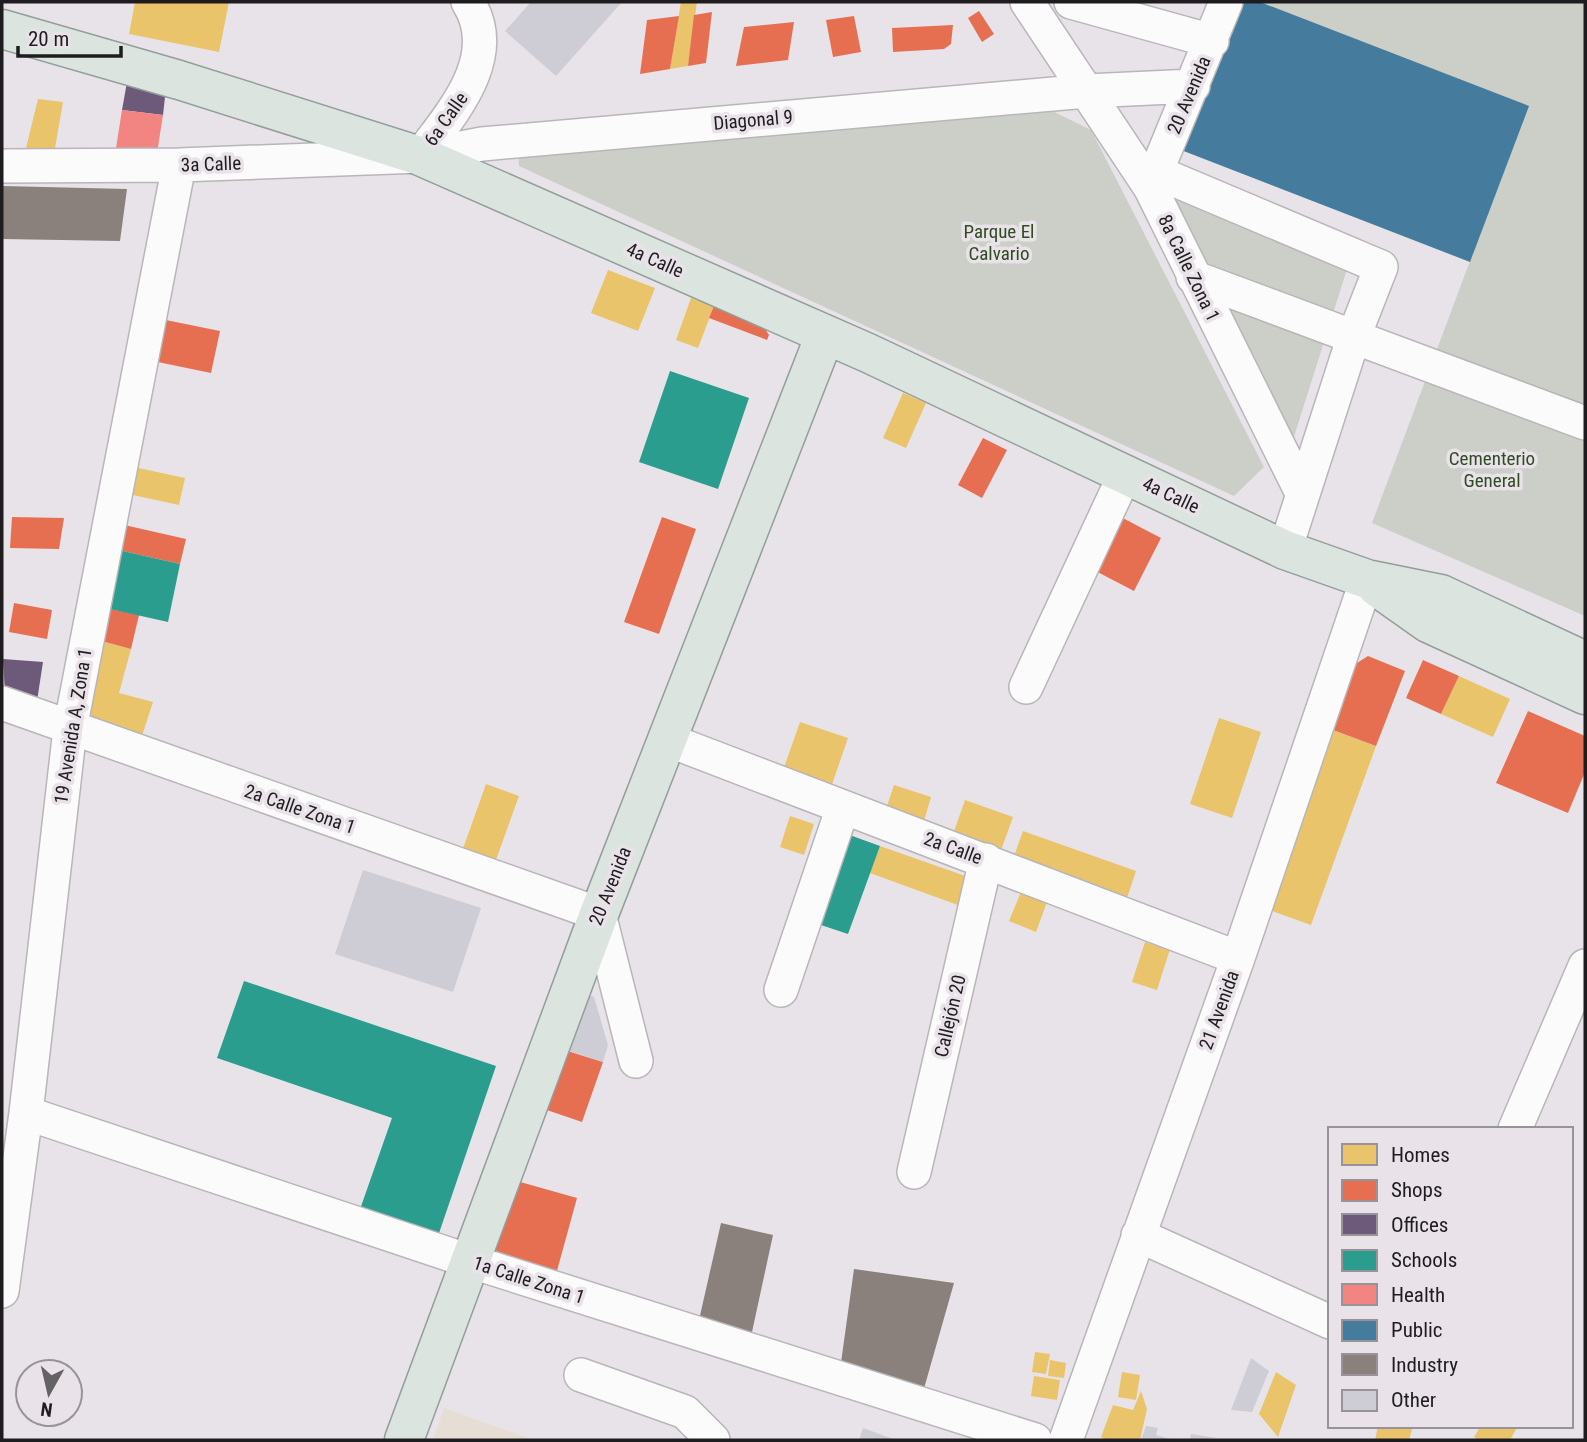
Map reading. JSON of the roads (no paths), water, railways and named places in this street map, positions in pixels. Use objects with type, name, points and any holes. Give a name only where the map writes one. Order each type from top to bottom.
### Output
[{"type":"main road","name":"4a Calle","points":[[2,29],[179,80],[420,156],[825,335],[1285,550],[1367,579]]},
{"type":"main road","name":"20 Avenida","points":[[404,1440],[598,914],[825,335]]},
{"type":"main road","points":[[1367,579],[1441,594],[1585,661]]},
{"type":"main road","points":[[1367,579],[1428,623],[1585,695]]},
{"type":"street","name":"6a Calle","points":[[420,156],[466,93],[476,69],[478,36],[468,2]]},
{"type":"street","name":"8a Calle Zona 1","points":[[1027,2],[1087,91],[1153,179],[1193,277],[1302,493]]},
{"type":"street","points":[[1071,2],[1212,41]]},
{"type":"street","name":"20 Avenida","points":[[1153,179],[1226,2]]},
{"type":"street","name":"Diagonal 9","points":[[420,156],[482,144],[1087,91],[1193,86]]},
{"type":"street","name":"3a Calle","points":[[2,166],[179,165],[420,156]]},
{"type":"street","name":"19 Avenida A, Zona 1","points":[[2,1292],[26,1113],[70,729],[179,165]]},
{"type":"street","points":[[1153,179],[1381,267],[1354,336],[1285,550]]},
{"type":"street","points":[[1193,277],[1585,423]]},
{"type":"street","points":[[1026,687],[1125,474]]},
{"type":"street","name":"21 Avenida","points":[[1066,1440],[1238,958],[1367,579]]},
{"type":"street","name":"2a Calle Zona 1","points":[[2,703],[598,914]]},
{"type":"street","name":"2a Calle","points":[[668,740],[1238,958]]},
{"type":"street","points":[[781,990],[843,807]]},
{"type":"street","name":"Callejón 20","points":[[914,1172],[986,860]]},
{"type":"street","points":[[598,914],[636,1061]]},
{"type":"street","points":[[1516,1127],[1585,966]]},
{"type":"street","name":"1a Calle Zona 1","points":[[26,1113],[469,1261],[1035,1440]]},
{"type":"street","points":[[1138,1235],[1328,1321]]},
{"type":"street","points":[[581,1375],[684,1412],[713,1440]]},
{"type":"park label","name":"Parque El Calvario","points":[[999,242]]},
{"type":"park label","name":"Cementerio General","points":[[1492,469]]}]
